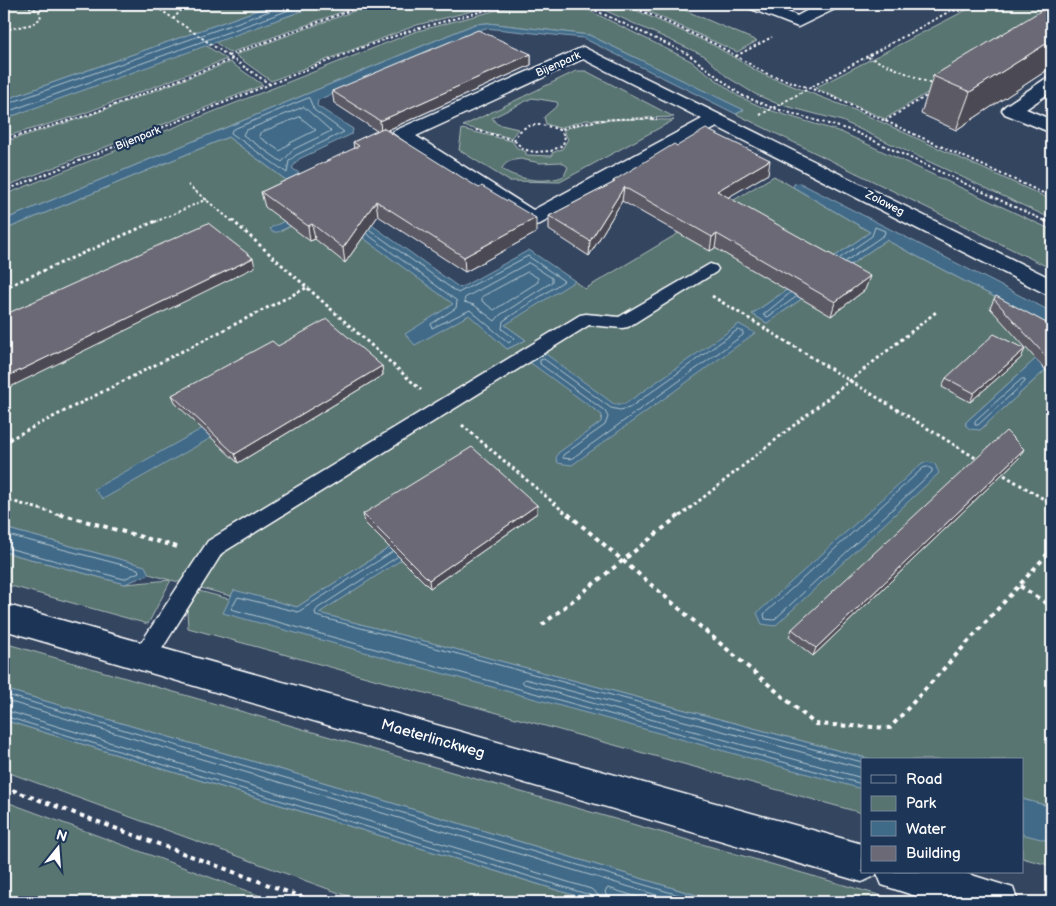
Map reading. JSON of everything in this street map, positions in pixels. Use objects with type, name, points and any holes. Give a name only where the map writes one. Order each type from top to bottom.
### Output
[{"type":"street","points":[[755,4],[798,22],[831,4]]},
{"type":"street","name":"Bijenpark","points":[[584,52],[717,119],[532,219],[400,135],[584,52]]},
{"type":"street","points":[[1052,83],[1012,110],[1052,127]]},
{"type":"street","name":"Zolaweg","points":[[717,119],[737,127],[1052,288]]},
{"type":"street","name":"Maeterlinckweg","points":[[4,617],[861,863]]},
{"type":"street","points":[[902,874],[999,902]]},
{"type":"lane","points":[[145,656],[215,547],[504,367],[586,319],[622,323],[710,269]]},
{"type":"path","points":[[4,30],[33,24],[41,18],[39,11],[22,4]]},
{"type":"path","points":[[152,4],[272,85]]},
{"type":"path","points":[[173,19],[187,4]]},
{"type":"path","points":[[228,56],[366,4]]},
{"type":"path","name":"Bijenpark","points":[[4,191],[412,30],[509,4]]},
{"type":"path","points":[[582,4],[688,54],[741,95],[773,108],[853,131],[1052,224]]},
{"type":"path","points":[[627,4],[717,44],[765,73],[809,88],[1052,197]]},
{"type":"path","points":[[737,127],[952,10],[960,11],[974,4]]},
{"type":"path","points":[[735,56],[785,31],[798,22]]},
{"type":"path","points":[[868,57],[940,87]]},
{"type":"path","points":[[4,140],[88,115],[233,59]]},
{"type":"path","points":[[885,121],[932,92]]},
{"type":"path","points":[[559,130],[574,124],[600,121],[717,119]]},
{"type":"path","points":[[473,129],[492,136],[514,140],[520,147],[528,151],[551,151],[559,148],[565,142],[565,136],[559,130],[547,126],[530,126],[520,130],[514,140]]},
{"type":"path","points":[[188,185],[208,199],[441,407],[814,724],[890,728],[1052,549]]},
{"type":"path","points":[[4,288],[208,199]]},
{"type":"path","points":[[4,442],[306,288]]},
{"type":"path","points":[[729,308],[984,464]]},
{"type":"path","points":[[542,625],[936,312]]},
{"type":"path","points":[[993,468],[1052,504]]},
{"type":"path","points":[[4,499],[208,556]]},
{"type":"path","points":[[1020,586],[1052,607]]},
{"type":"path","points":[[4,787],[315,902]]},
{"type":"green space","points":[[4,4],[275,4],[4,100]]},
{"type":"green space","points":[[321,4],[363,4],[230,53],[215,42]]},
{"type":"green space","points":[[373,4],[500,4],[417,25],[271,81],[235,55]]},
{"type":"green space","points":[[520,4],[576,4],[691,61],[738,96],[766,109],[841,132],[1052,230],[1052,269],[736,114],[743,110],[589,35],[488,23],[475,24],[4,220],[4,195],[414,32]]},
{"type":"green space","points":[[591,4],[622,4],[713,45],[762,74],[857,111],[1052,200],[1052,219],[842,121],[778,104],[755,94],[727,77],[705,56]]},
{"type":"green space","points":[[632,4],[670,4],[757,41],[737,52]]},
{"type":"green space","points":[[978,4],[1052,4],[1052,16],[885,119],[815,88]]},
{"type":"green space","points":[[205,45],[227,59],[77,116],[4,137],[4,119]]},
{"type":"green space","points":[[230,62],[263,85],[4,187],[4,142],[88,116]]},
{"type":"green space","points":[[576,71],[586,71],[674,117],[586,120],[559,128],[546,124],[544,117],[558,105],[557,102],[532,98],[492,118],[497,124],[518,129],[511,138],[463,126]]},
{"type":"green space","points":[[632,119],[674,120],[560,182],[509,181],[459,150],[462,129],[512,141],[517,148],[526,152],[526,155],[552,156],[552,153],[562,149],[568,139],[563,130],[576,126],[603,121]],"holes":[[[518,159],[540,163],[561,162],[568,167],[564,176],[549,180],[532,180],[516,176],[502,169],[507,163]]]},
{"type":"green space","points":[[228,137],[317,203],[281,231],[316,214],[328,212],[454,304],[406,334],[469,314],[507,349],[526,340],[499,321],[567,276],[585,289],[774,176],[870,232],[752,314],[767,323],[886,240],[1052,327],[1052,344],[966,422],[966,426],[980,430],[1052,364],[1052,807],[1024,800],[1024,758],[866,758],[318,613],[485,506],[473,494],[297,607],[234,591],[231,596],[171,580],[148,624],[4,584],[4,552],[125,584],[170,580],[149,574],[144,566],[4,528],[4,230]]},
{"type":"green space","points":[[199,591],[861,767],[861,813],[188,628],[187,611]]},
{"type":"green space","points":[[4,643],[903,902],[719,902],[303,776],[4,689]]},
{"type":"green space","points":[[4,720],[596,902],[364,902],[4,771]]},
{"type":"green space","points":[[4,801],[277,902],[4,902]]},
{"type":"green space","points":[[1024,810],[1052,817],[1052,866],[1024,859]]},
{"type":"water","points":[[275,4],[321,4],[4,119],[4,100]]},
{"type":"water","points":[[488,23],[589,35],[744,110],[736,114],[583,38],[485,28],[318,100],[317,106],[353,129],[352,134],[299,159],[292,168],[460,288],[529,250],[575,281],[505,325],[526,340],[507,349],[469,315],[415,345],[405,334],[453,304],[328,212],[316,214],[278,232],[272,232],[270,229],[272,227],[315,207],[317,203],[228,137],[4,230],[4,220],[475,24]]},
{"type":"water","points":[[800,183],[1052,312],[1052,327],[886,240],[767,323],[752,314],[870,232],[793,187],[794,184]]},
{"type":"water","points":[[739,324],[755,333],[572,465],[558,463],[556,458],[558,453],[601,422],[602,415],[528,361],[543,352],[614,404],[625,404]]},
{"type":"water","points":[[1052,344],[1052,364],[980,430],[970,429],[966,426],[966,422]]},
{"type":"water","points":[[330,357],[340,365],[103,499],[94,489]]},
{"type":"water","points":[[922,463],[935,464],[939,473],[775,626],[762,624],[757,613]]},
{"type":"water","points":[[473,494],[485,506],[319,613],[866,758],[861,758],[861,789],[223,613],[234,590],[297,607]]},
{"type":"water","points":[[4,528],[145,566],[149,574],[125,584],[4,552]]},
{"type":"water","points":[[4,689],[303,776],[719,902],[596,902],[4,720]]},
{"type":"water","points":[[1024,800],[1052,807],[1052,842],[1024,835]]},
{"type":"building","points":[[1052,4],[1052,40],[970,92],[933,76]]},
{"type":"building","points":[[478,30],[531,54],[380,121],[332,91]]},
{"type":"building","points":[[383,128],[479,188],[482,186],[536,218],[464,257],[376,201],[343,248],[312,224],[308,226],[261,192],[359,146],[353,142]]},
{"type":"building","points":[[706,129],[770,160],[717,191],[870,276],[835,302],[717,234],[712,237],[624,187],[590,241],[549,216],[615,182],[613,181],[674,144],[677,146]]},
{"type":"building","points":[[208,223],[253,258],[4,378],[4,315]]},
{"type":"building","points":[[996,296],[1052,326],[1052,363],[994,299]]},
{"type":"building","points":[[327,319],[382,366],[235,454],[172,395],[272,341],[278,346]]},
{"type":"building","points":[[994,334],[1025,349],[974,393],[946,378]]},
{"type":"building","points":[[1006,431],[1024,449],[816,648],[792,629]]},
{"type":"building","points":[[472,447],[537,505],[429,580],[363,514]]}]
